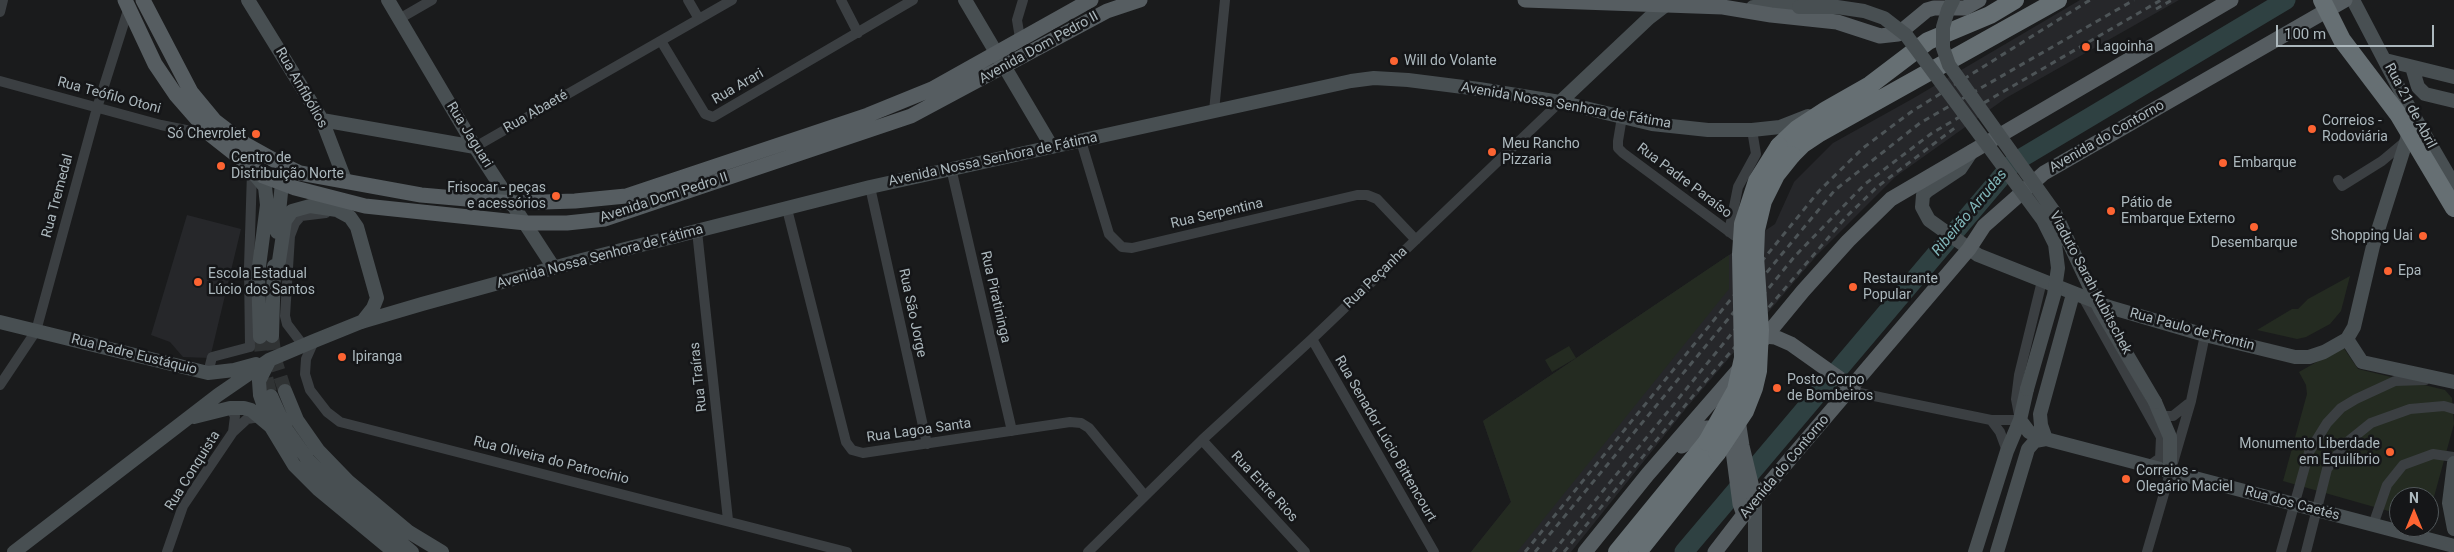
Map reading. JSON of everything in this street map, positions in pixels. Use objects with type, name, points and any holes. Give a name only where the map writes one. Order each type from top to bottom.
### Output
[{"type":"highway","points":[[1617,552],[1745,411],[1758,371],[1760,330],[1755,256],[1756,230],[1763,201],[1797,129],[1870,85],[1928,41],[1990,15],[2015,0]]},
{"type":"highway","points":[[1786,150],[1803,144],[2058,0]]},
{"type":"highway","points":[[2322,0],[2342,40],[2398,114],[2454,208]]},
{"type":"highway","points":[[1638,552],[1712,447]]},
{"type":"main road","name":"Avenida Dom Pedro II","points":[[143,0],[191,92],[215,121],[244,144],[300,173],[422,195],[512,203],[608,199],[648,190],[906,101],[996,54],[1020,38],[1091,0]]},
{"type":"main road","name":"Avenida Dom Pedro II","points":[[127,4],[155,64],[176,95],[211,135],[263,176],[366,206],[526,223],[567,224],[605,219],[911,116],[1004,68],[1107,11],[1140,0]]},
{"type":"main road","points":[[1525,0],[1723,7],[1771,16],[1838,22],[1880,36],[1898,34],[1934,8],[1955,9],[1977,2]]},
{"type":"main road","points":[[1585,552],[1648,474],[1732,379],[1803,291],[1877,211],[1891,199],[2231,0]]},
{"type":"main road","name":"Avenida do Contorno","points":[[1715,552],[1742,509],[1756,500],[1763,479],[1851,385],[1969,249],[1984,226],[2044,173],[2345,0]]},
{"type":"main road","points":[[281,164],[282,183]]},
{"type":"main road","points":[[1765,336],[1782,340],[1810,356],[1851,385]]},
{"type":"main road","points":[[1732,379],[1741,457],[1742,509]]},
{"type":"main road","points":[[1648,474],[1701,431],[1707,428],[1713,429],[1732,444],[1741,457],[1763,479],[1756,500]]},
{"type":"street","points":[[0,12],[3,0]]},
{"type":"street","name":"Rua Anfibólios","points":[[248,0],[322,120],[345,180]]},
{"type":"street","name":"Rua Jaguari","points":[[388,0],[475,147],[554,268]]},
{"type":"street","points":[[399,19],[432,0]]},
{"type":"street","points":[[688,0],[698,19]]},
{"type":"street","name":"Rua Abaeté","points":[[475,147],[732,0]]},
{"type":"street","points":[[841,0],[858,33]]},
{"type":"street","name":"Rua Arari","points":[[661,41],[705,114],[714,117],[912,0]]},
{"type":"street","points":[[965,0],[1052,147]]},
{"type":"street","points":[[1020,38],[1017,20],[1024,0]]},
{"type":"street","points":[[1214,111],[1225,0]]},
{"type":"street","name":"Viaduto Sarah Kubitschek","points":[[1953,0],[1948,10],[1944,27],[1944,48],[1949,65],[2055,213],[2100,309],[2162,416],[2170,437],[2170,472]]},
{"type":"street","name":"Rua 21 de Abril","points":[[2353,0],[2411,111],[2454,185]]},
{"type":"street","name":"Rua Tremedal","points":[[0,386],[36,330],[127,4]]},
{"type":"street","name":"Rua Peçanha","points":[[1088,552],[1202,440],[1312,339],[1649,18],[1666,5]]},
{"type":"street","name":"Viaduto Sarah Kubitschek","points":[[1723,7],[1837,7],[1864,11],[1884,18],[1906,35],[2043,220],[2055,244],[2058,268],[2054,295],[2020,420],[2007,451],[1975,552]]},
{"type":"street","points":[[2385,60],[2454,77]]},
{"type":"street","points":[[2412,67],[2418,87],[2425,94],[2454,101]]},
{"type":"street","name":"Avenida Nossa Senhora de Fátima","points":[[14,552],[218,395],[269,360],[361,322],[554,268],[870,187],[1351,81],[1374,78],[1452,85],[1560,102],[1652,124],[1708,130],[1752,130],[1780,127],[1826,110]]},
{"type":"street","name":"Rua Teófilo Otoni","points":[[0,81],[161,125],[211,135]]},
{"type":"street","points":[[2425,94],[2411,111],[2407,139],[2373,246],[2354,327],[2347,339],[2362,362],[2448,381]]},
{"type":"street","points":[[1983,114],[2001,163]]},
{"type":"street","name":"Rua Padre Paraíso","points":[[1622,117],[1618,148],[1732,234],[1738,187],[1756,154],[1752,130]]},
{"type":"street","points":[[322,120],[475,147]]},
{"type":"street","points":[[2338,180],[2342,186],[2382,161],[2407,139]]},
{"type":"street","name":"Rua Serpentina","points":[[1081,141],[1109,234],[1122,247],[1132,248],[1357,195],[1367,195],[1377,199],[1416,240]]},
{"type":"street","name":"Rua Paulo de Frontin","points":[[1972,150],[1960,169],[1923,195],[1922,207],[1929,220],[1969,249],[2078,297],[2205,335],[2295,357],[2309,357],[2330,349],[2347,339]]},
{"type":"street","points":[[240,159],[265,187],[267,205],[258,274],[266,337],[282,183]]},
{"type":"street","name":"Rua Piratininga","points":[[951,168],[1012,431]]},
{"type":"street","points":[[208,373],[212,358],[250,347],[249,267],[252,172]]},
{"type":"street","name":"Rua São Jorge","points":[[870,187],[927,444]]},
{"type":"street","points":[[274,274],[279,261],[286,221],[292,211],[310,206],[337,210],[350,217],[357,227],[376,298],[373,308],[361,322]]},
{"type":"street","name":"Rua Lagoa Santa","points":[[787,209],[849,447],[856,452],[863,452],[1070,422],[1081,423],[1089,428],[1145,496]]},
{"type":"street","points":[[309,343],[287,324],[284,316],[290,236],[295,223],[301,216],[337,210]]},
{"type":"street","name":"Rua Traíras","points":[[697,231],[728,520]]},
{"type":"street","points":[[1851,385],[1869,395],[1991,420],[2020,420],[2016,398],[2019,375],[2042,281]]},
{"type":"street","points":[[1997,552],[2028,449],[2035,441],[2046,439],[2041,425],[2040,414],[2078,297]]},
{"type":"street","points":[[2078,297],[2161,437],[2160,458],[2150,465]]},
{"type":"street","name":"Rua Padre Eustáquio","points":[[0,322],[208,373],[234,370],[269,360]]},
{"type":"street","points":[[2147,552],[2191,401],[2205,335]]},
{"type":"street","name":"Rua Senador Lúcio Bittencourt","points":[[1312,339],[1434,552]]},
{"type":"street","name":"Rua Oliveira do Patrocínio","points":[[309,343],[305,374],[310,390],[328,412],[340,422],[847,552]]},
{"type":"street","points":[[269,360],[259,381],[260,395],[271,427],[294,465],[318,489],[394,552]]},
{"type":"street","points":[[2281,552],[2309,452],[2326,424],[2341,408],[2356,398],[2395,381],[2448,381]]},
{"type":"street","points":[[285,391],[302,428],[318,450],[348,481],[409,532],[442,552]]},
{"type":"street","points":[[270,396],[286,429],[308,460],[339,491],[412,552]]},
{"type":"street","points":[[2162,416],[2173,416],[2191,401]]},
{"type":"street","points":[[2306,552],[2327,469],[2345,444],[2371,423],[2410,409],[2444,406],[2454,409]]},
{"type":"street","name":"Avenida Nossa Senhora de Fátima","points":[[190,418],[230,408],[251,410],[271,427]]},
{"type":"street","name":"Rua Conquista","points":[[230,408],[235,416],[233,432]]},
{"type":"street","name":"Rua Conquista","points":[[167,552],[183,506],[233,432],[247,419],[260,417]]},
{"type":"street","points":[[1991,420],[2000,432],[2007,451]]},
{"type":"street","name":"Rua dos Caetés","points":[[2020,420],[2029,432],[2046,439],[2454,546]]},
{"type":"street","name":"Rua Entre Rios","points":[[1202,440],[1306,552]]},
{"type":"street","points":[[2373,525],[2388,485],[2403,464],[2432,454],[2454,457]]},
{"type":"street","points":[[2454,463],[2449,503],[2454,529]]},
{"type":"street","points":[[1755,552],[1756,500]]},
{"type":"street","points":[[2421,538],[2430,552]]},
{"type":"shaded area","points":[[2080,0],[2179,0],[2006,98],[1895,177],[1818,254],[1688,406],[1571,552],[1471,552],[1511,502],[1483,421],[1775,224],[1794,182],[1833,143],[1912,99]]},
{"type":"shaded area","name":"Escola Estadual Lúcio dos Santos","points":[[187,215],[241,229],[210,358],[183,357],[170,342],[151,335]]},
{"type":"shaded area","points":[[1729,255],[1729,289],[1517,552],[1471,552],[1511,502],[1483,421]]},
{"type":"shaded area","points":[[2350,276],[2341,311],[2330,324],[2306,337],[2297,339],[2257,330],[2292,309],[2298,309],[2308,299]]},
{"type":"shaded area","points":[[1569,346],[1576,358],[1552,372],[1545,360]]},
{"type":"shaded area","points":[[2343,347],[2358,369],[2445,390],[2452,398],[2454,424],[2437,487],[2389,487],[2389,511],[2283,481],[2307,394],[2306,385],[2299,372]]},
{"type":"waterway","name":"Ribeirão Arrudas","points":[[1684,552],[2013,163],[2286,0]]},
{"type":"tunnel","points":[[272,336],[275,360],[285,391]]},
{"type":"tunnel","points":[[260,337],[263,366],[271,396]]},
{"type":"railway","points":[[1525,552],[1819,191],[1863,148],[1911,112],[2090,0]]},
{"type":"railway","points":[[1535,552],[1835,190],[1920,123],[2134,0]]},
{"type":"railway","points":[[1553,552],[1795,256],[1865,184],[1932,133],[2161,0]]},
{"type":"railway","points":[[2156,9],[2172,0]]},
{"type":"railway","points":[[1564,552],[1693,396],[1846,217],[1877,187],[1956,127]]},
{"type":"place","name":"Lagoinha","points":[[2086,47]]},
{"type":"place","name":"Will do Volante","points":[[1394,61]]},
{"type":"place","name":"Correios - Rodoviária","points":[[2312,129]]},
{"type":"place","name":"Só Chevrolet","points":[[256,134]]},
{"type":"place","name":"Meu Rancho Pizzaria","points":[[1492,152]]},
{"type":"place","name":"Embarque","points":[[2223,163]]},
{"type":"place","name":"Centro de Distribuição Norte","points":[[221,166]]},
{"type":"place","name":"Frisocar - peças e acessórios","points":[[556,196]]},
{"type":"place","name":"Pátio de Embarque Externo","points":[[2111,211]]},
{"type":"place","name":"Desembarque","points":[[2254,227]]},
{"type":"place","name":"Shopping Uai","points":[[2423,236]]},
{"type":"place","name":"Epa","points":[[2388,271]]},
{"type":"place","name":"Escola Estadual Lúcio dos Santos","points":[[198,282]]},
{"type":"place","name":"Restaurante Popular","points":[[1853,287]]},
{"type":"place","name":"Ipiranga","points":[[342,357]]},
{"type":"place","name":"Posto Corpo de Bombeiros","points":[[1777,388]]},
{"type":"place","name":"Monumento Liberdade em Equilíbrio","points":[[2390,452]]},
{"type":"place","name":"Correios - Olegário Maciel","points":[[2126,479]]}]
